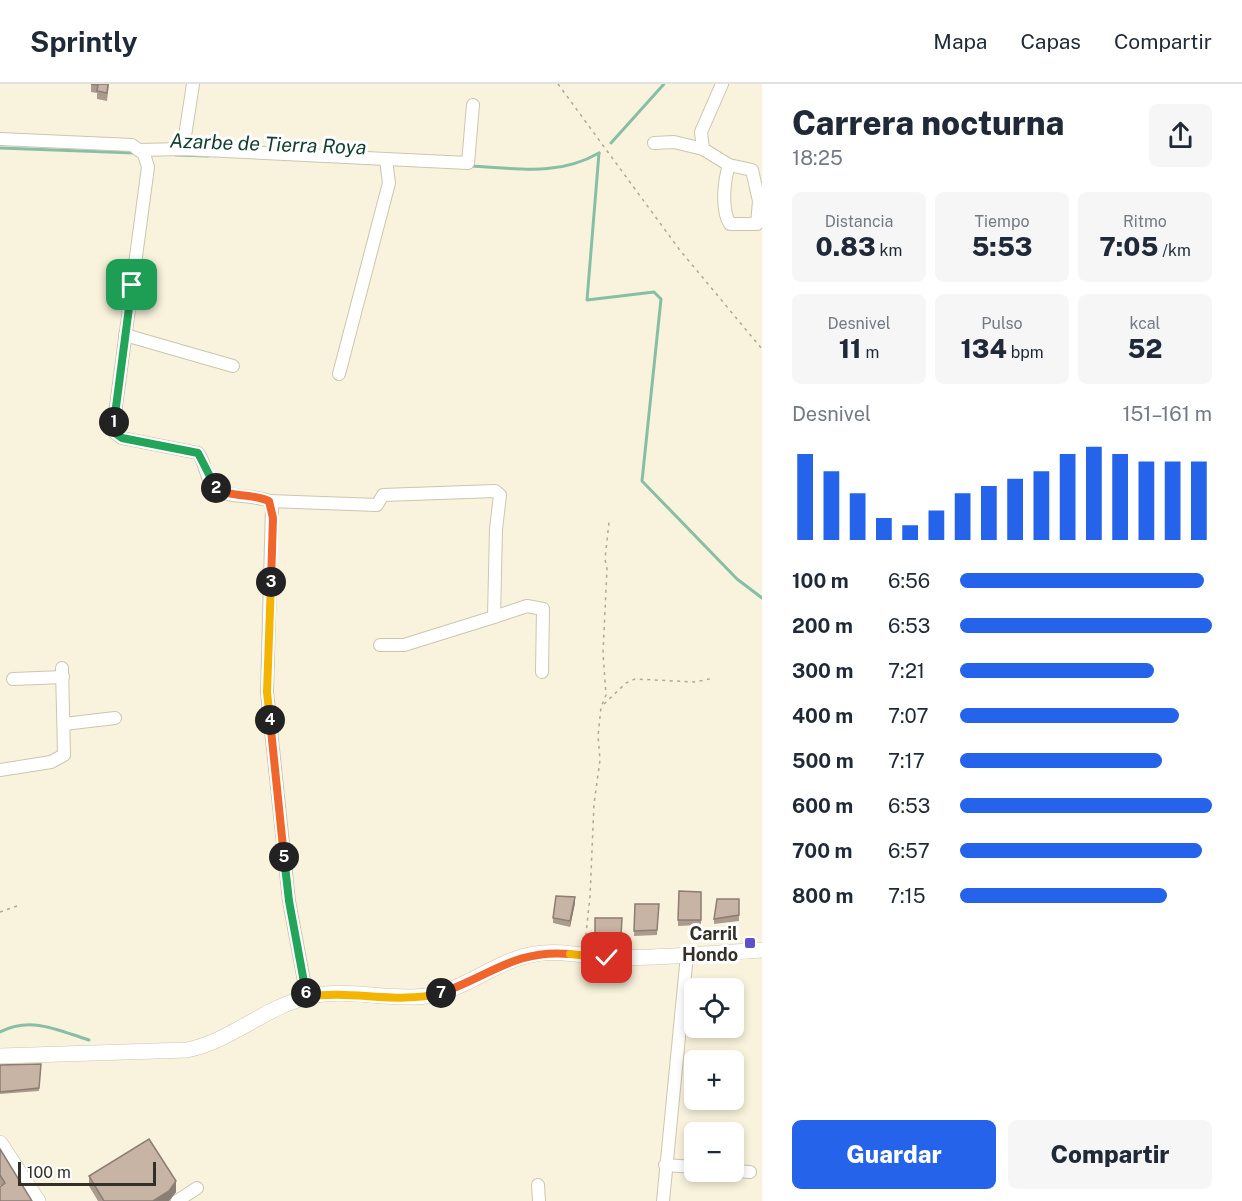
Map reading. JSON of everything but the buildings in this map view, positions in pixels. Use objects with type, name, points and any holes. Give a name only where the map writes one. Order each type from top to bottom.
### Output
[{"type":"main road","points":[[0,1056],[188,1050],[208,1043],[276,1008],[307,997],[328,994],[426,996],[455,987],[525,956],[547,953],[616,958],[762,950]]},
{"type":"main road","points":[[1,1145],[36,1200]]},
{"type":"street","points":[[183,149],[192,84]]},
{"type":"street","points":[[703,149],[701,132],[722,84]]},
{"type":"street","points":[[138,150],[183,149],[468,163],[473,105]]},
{"type":"street","points":[[0,139],[132,145],[144,154],[148,167],[114,422],[115,433],[122,438],[198,453],[204,461],[214,487],[222,492],[259,496],[269,501],[377,505],[383,495],[495,491],[500,495],[496,529],[494,616]]},
{"type":"street","points":[[654,143],[674,142],[703,149],[729,165],[752,170],[759,201],[757,224],[753,226],[730,224],[725,216],[726,173],[729,165]]},
{"type":"street","points":[[339,374],[389,183],[386,160]]},
{"type":"street","points":[[125,335],[233,366]]},
{"type":"street","points":[[269,501],[273,518],[267,692],[289,901],[307,997]]},
{"type":"street","points":[[380,645],[404,645],[527,606],[543,609],[542,672]]},
{"type":"street","points":[[0,770],[51,762],[64,755],[62,673],[13,679]]},
{"type":"street","points":[[63,724],[116,718]]},
{"type":"street","points":[[663,1201],[687,955]]},
{"type":"street","points":[[665,1165],[684,1166]]},
{"type":"street","points":[[744,1171],[750,1172]]},
{"type":"street","points":[[538,1185],[539,1201]]},
{"type":"street","points":[[177,1201],[197,1188]]},
{"type":"path","points":[[558,84],[680,249],[762,349]]},
{"type":"path","points":[[582,955],[590,907],[601,707],[606,695],[603,653],[607,569],[605,559],[609,522]]},
{"type":"path","points":[[601,707],[614,693],[635,679],[695,682],[714,678]]},
{"type":"path","points":[[0,912],[17,906]]},
{"type":"waterway","name":"Azarbe de Tierra Roya","points":[[611,143],[664,84]]},
{"type":"waterway","name":"Azarbe de Tierra Roya","points":[[0,148],[135,153]]},
{"type":"waterway","points":[[599,153],[587,300],[654,292],[661,299],[642,481],[737,579],[762,598]]},
{"type":"waterway","name":"Azarbe de Tierra Roya","points":[[469,166],[552,168],[583,161],[599,153]]},
{"type":"waterway","name":"Azarbe de Tierra Roya","points":[[176,155],[208,156]]},
{"type":"waterway","points":[[0,1032],[11,1027],[33,1025],[44,1026],[89,1040]]},
{"type":"place","name":"Carril Hondo","points":[[750,943]]},
{"type":"route","points":[[132,285],[114,422],[115,433],[122,438],[198,453],[204,461],[208,477],[214,487],[222,492],[259,496],[269,501],[272,507],[267,692],[289,901],[307,997],[328,994],[426,996],[445,991],[532,954],[558,953],[607,958]]}]
